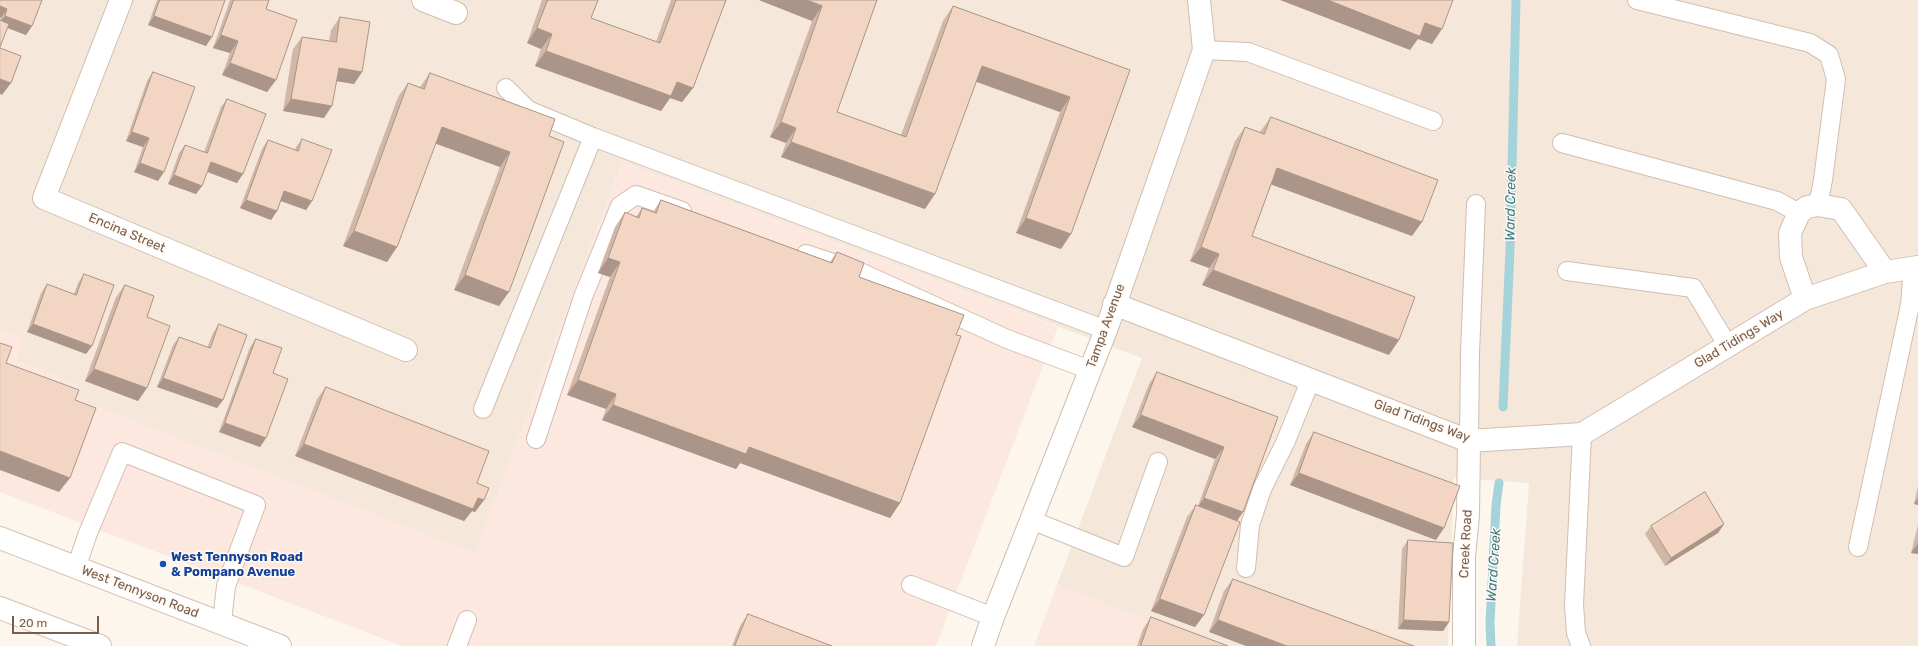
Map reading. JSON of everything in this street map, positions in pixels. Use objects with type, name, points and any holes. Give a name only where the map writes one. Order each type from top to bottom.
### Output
[{"type":"street","name":"Encina Street","points":[[121,0],[44,198],[406,350]]},
{"type":"street","points":[[423,0],[456,13]]},
{"type":"street","name":"Tampa Avenue","points":[[984,646],[993,617],[1106,330],[1204,50],[1199,0]]},
{"type":"street","points":[[1805,299],[1791,257],[1790,233],[1809,209],[1841,209],[1885,272]]},
{"type":"street","name":"Glad Tidings Way","points":[[1114,304],[1470,441],[1582,434],[1805,299],[1885,272],[1915,267]]},
{"type":"street","name":"Creek Road","points":[[1464,646],[1464,557],[1468,515],[1470,441]]},
{"type":"street","name":"West Tennyson Road","points":[[0,538],[222,622],[254,641],[280,646]]},
{"type":"street","points":[[0,608],[100,646]]},
{"type":"lane","points":[[1562,142],[1809,209],[1823,180],[1836,79],[1829,55],[1810,42],[1637,0]]},
{"type":"lane","points":[[1204,50],[1248,52],[1433,121]]},
{"type":"lane","points":[[506,88],[528,110],[593,137],[1106,330]]},
{"type":"lane","points":[[483,409],[593,137]]},
{"type":"lane","points":[[536,439],[583,297],[620,206],[636,195],[696,216]]},
{"type":"lane","points":[[1470,441],[1470,353],[1476,204]]},
{"type":"lane","points":[[793,249],[860,272],[1007,339],[1090,370]]},
{"type":"lane","points":[[1858,547],[1910,305],[1915,267]]},
{"type":"lane","points":[[1567,270],[1693,288],[1728,346]]},
{"type":"lane","points":[[1246,568],[1250,525],[1260,496],[1285,443],[1311,379]]},
{"type":"lane","points":[[1581,646],[1576,633],[1574,605],[1582,434]]},
{"type":"lane","points":[[76,568],[88,533],[122,452],[256,505],[226,586],[222,622]]},
{"type":"lane","points":[[1031,520],[1124,557],[1158,462]]},
{"type":"lane","points":[[911,585],[993,617]]},
{"type":"lane","points":[[457,646],[467,620]]},
{"type":"shaded area","points":[[0,0],[1918,0],[1918,646],[1517,646],[1529,483],[1454,478],[1448,646],[1211,646],[1057,585],[1142,358],[622,162],[475,554],[74,398],[78,385],[15,361],[23,338],[0,330]]},
{"type":"shaded area","points":[[622,162],[1058,327],[936,646],[402,646],[0,492],[0,330],[23,338],[15,361],[78,385],[74,398],[475,553]]},
{"type":"shaded area","points":[[1057,585],[1211,646],[1034,646]]},
{"type":"building","points":[[0,0],[42,0],[32,26],[5,16],[7,9],[0,6]]},
{"type":"building","points":[[160,0],[225,0],[212,37],[154,16]]},
{"type":"building","points":[[234,0],[269,0],[266,9],[297,20],[276,80],[230,63],[238,41],[221,35]]},
{"type":"building","points":[[548,0],[598,0],[591,18],[660,43],[676,0],[726,0],[693,88],[677,82],[671,96],[546,51],[552,34],[537,28]]},
{"type":"building","points":[[807,0],[877,0],[837,112],[906,137],[953,6],[1130,70],[1071,234],[1026,218],[1070,97],[982,66],[935,194],[791,142],[796,128],[781,122],[822,6]]},
{"type":"building","points":[[1328,0],[1453,0],[1442,29],[1425,23],[1420,36]]},
{"type":"building","points":[[340,17],[370,22],[362,72],[339,68],[332,106],[291,99],[302,37],[336,42]]},
{"type":"building","points":[[0,20],[9,24],[0,47]]},
{"type":"building","points":[[0,48],[21,56],[11,83],[0,79]]},
{"type":"building","points":[[153,72],[195,87],[164,172],[140,163],[149,138],[132,132]]},
{"type":"building","points":[[430,73],[555,119],[549,136],[564,142],[509,292],[465,275],[510,152],[442,127],[397,247],[354,231],[408,83],[424,89]]},
{"type":"building","points":[[227,99],[266,114],[243,174],[211,162],[202,186],[174,175],[185,145],[207,153]]},
{"type":"building","points":[[1271,117],[1438,180],[1422,222],[1277,168],[1252,236],[1415,297],[1399,340],[1213,270],[1219,254],[1201,247],[1245,127],[1264,134]]},
{"type":"building","points":[[302,139],[332,150],[312,201],[284,191],[277,211],[246,200],[268,140],[298,151]]},
{"type":"building","points":[[661,200],[832,263],[837,252],[864,263],[859,277],[964,315],[956,335],[961,336],[900,503],[749,447],[746,454],[613,405],[616,394],[578,380],[620,262],[608,258],[625,212],[639,218],[642,208],[656,213]]},
{"type":"building","points":[[84,274],[114,285],[92,346],[33,324],[47,284],[76,295]]},
{"type":"building","points":[[125,285],[154,296],[147,317],[170,326],[147,388],[94,369]]},
{"type":"building","points":[[219,324],[247,335],[223,400],[163,378],[179,337],[210,348]]},
{"type":"building","points":[[256,339],[282,348],[273,373],[288,379],[266,438],[225,423]]},
{"type":"building","points":[[0,343],[12,347],[6,363],[79,390],[75,400],[96,408],[70,478],[0,451]]},
{"type":"building","points":[[1157,372],[1278,417],[1243,512],[1204,498],[1224,447],[1141,415]]},
{"type":"building","points":[[326,387],[489,451],[477,483],[489,488],[484,500],[478,498],[473,509],[304,444]]},
{"type":"building","points":[[1314,432],[1460,486],[1444,528],[1299,473]]},
{"type":"building","points":[[1705,492],[1724,524],[1671,558],[1651,526]]},
{"type":"building","points":[[1196,505],[1240,522],[1204,615],[1160,599]]},
{"type":"building","points":[[1408,540],[1453,543],[1449,622],[1404,620]]},
{"type":"building","points":[[1233,579],[1414,646],[1287,646],[1218,620]]},
{"type":"building","points":[[748,614],[832,646],[735,646]]},
{"type":"building","points":[[1151,617],[1228,646],[1141,646]]},
{"type":"waterway","name":"Ward Creek","points":[[1503,407],[1510,249],[1516,0]]},
{"type":"waterway","name":"Ward Creek","points":[[1491,646],[1490,623],[1496,505],[1499,483]]},
{"type":"place","name":"West Tennyson Road & Pompano Avenue","points":[[163,564]]}]
